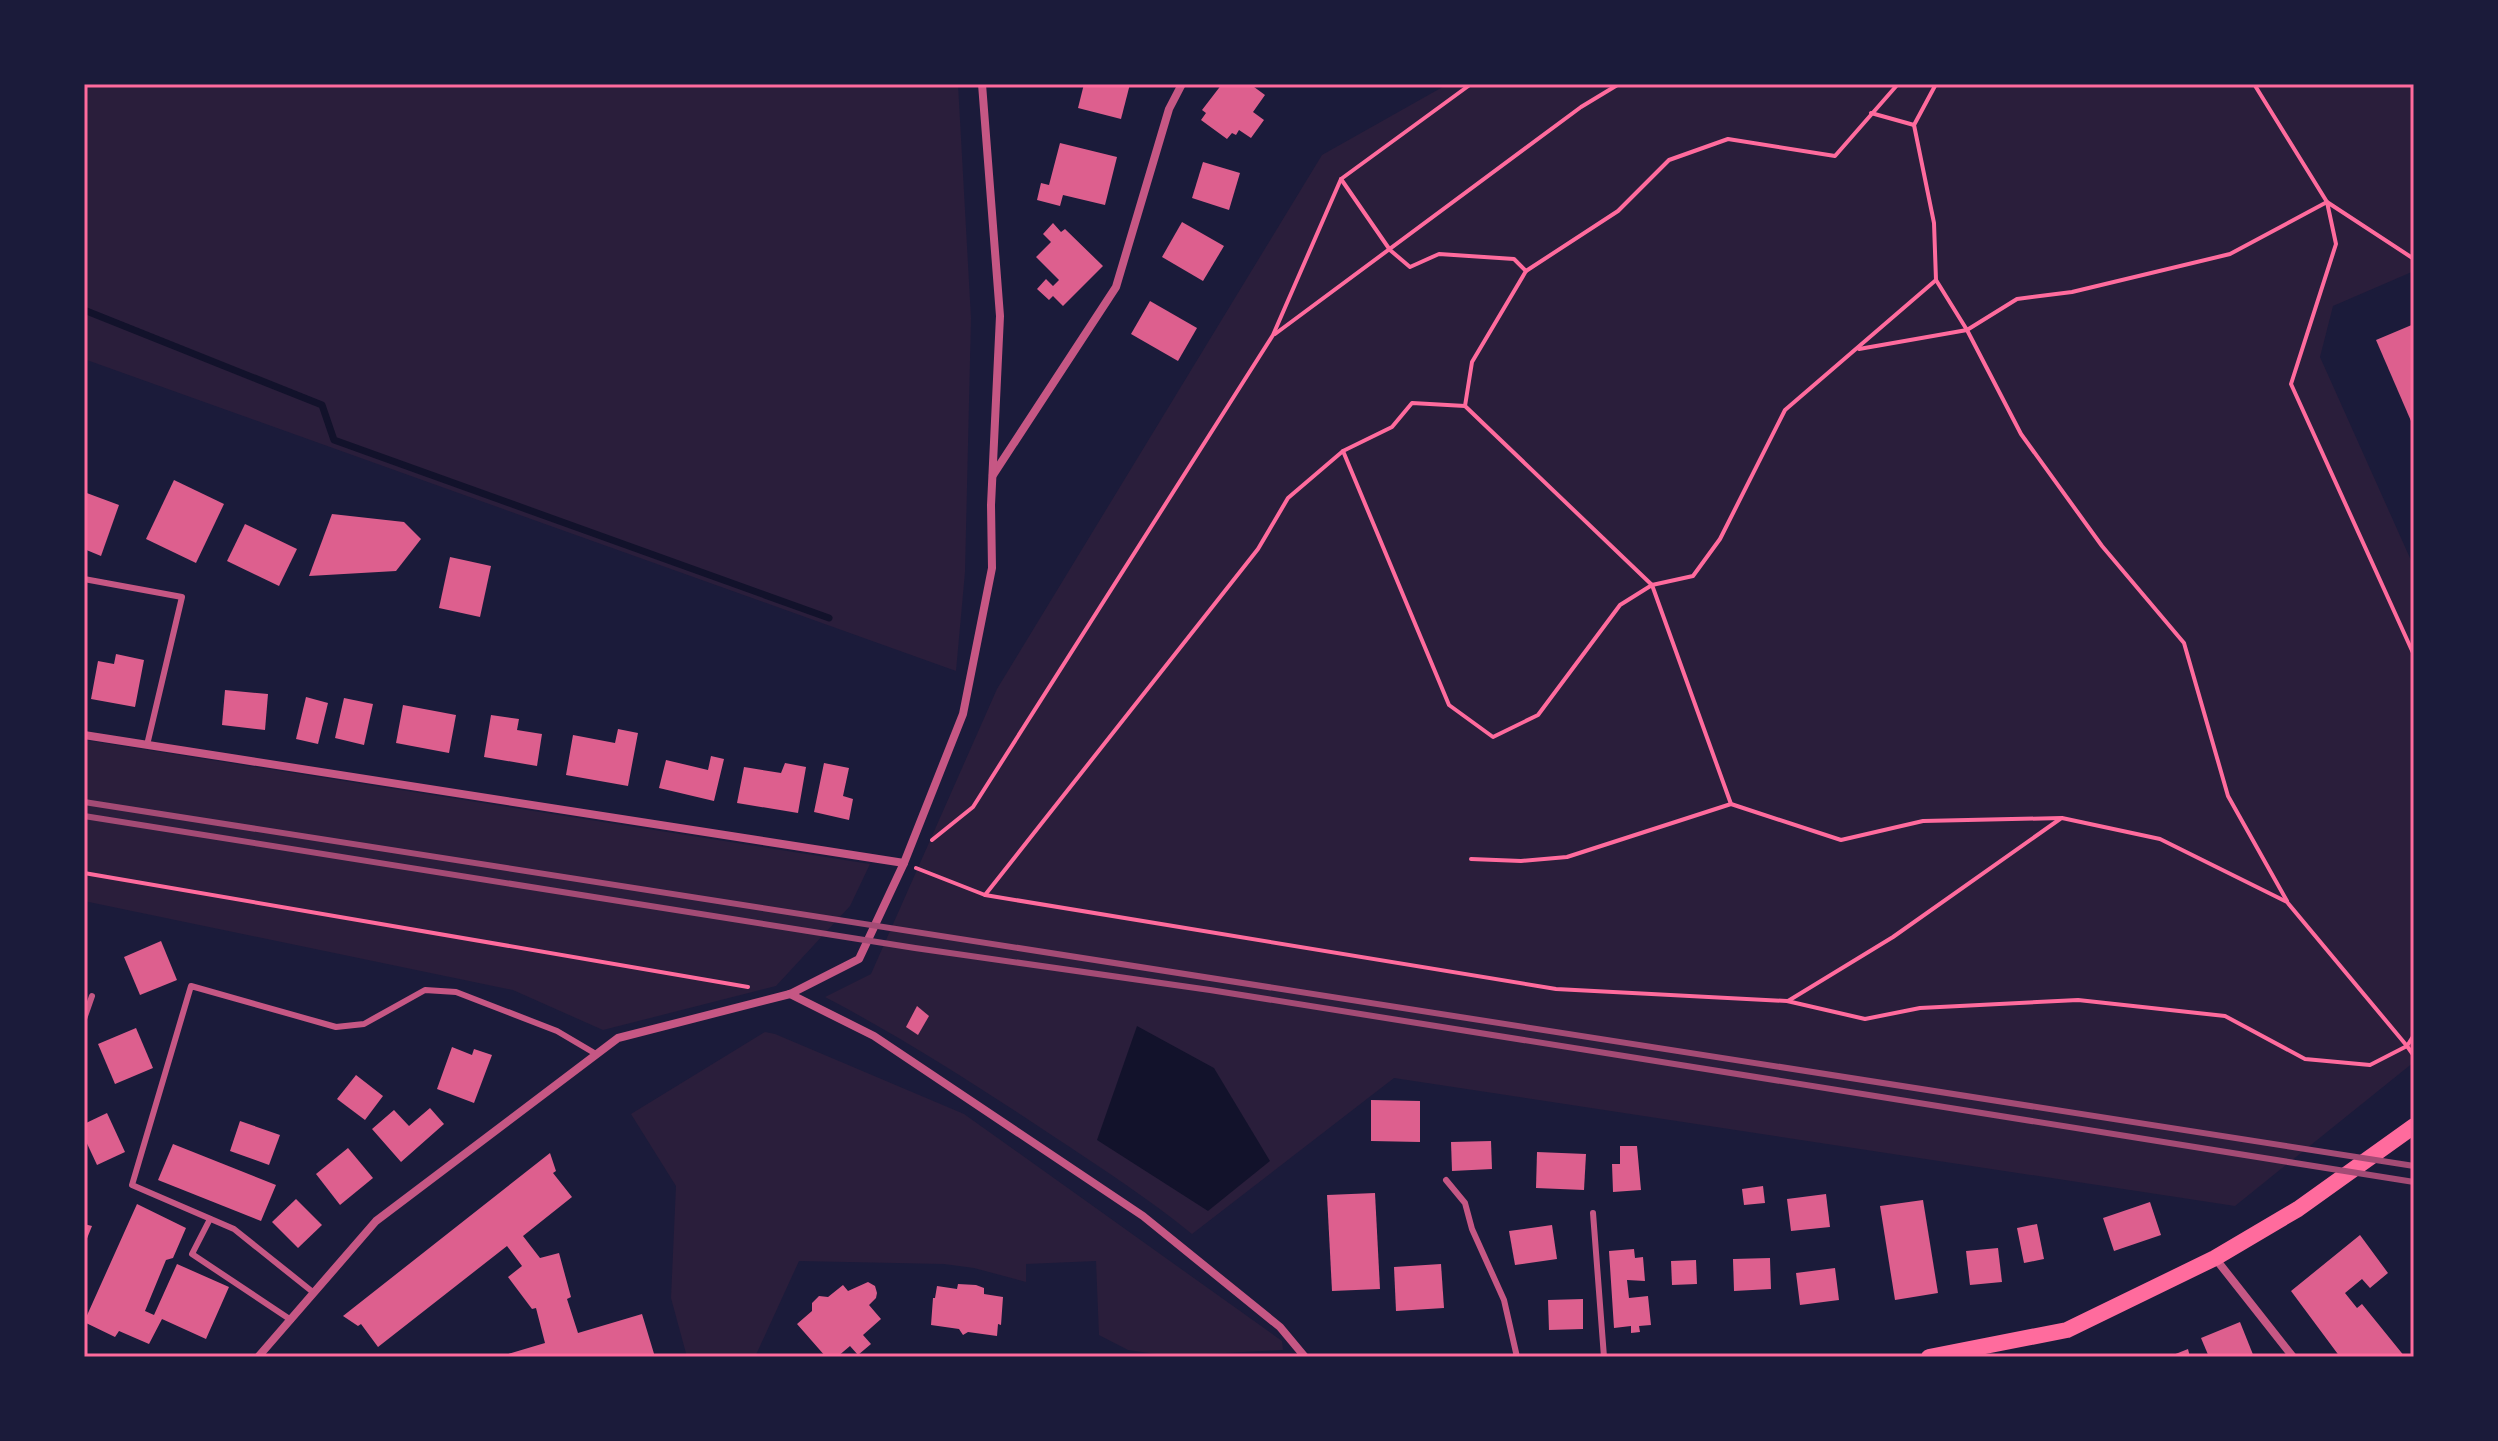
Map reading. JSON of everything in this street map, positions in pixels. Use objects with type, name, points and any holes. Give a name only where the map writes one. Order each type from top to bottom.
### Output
[{"type":"main road","points":[[1929,1357],[2067,1330],[2215,1258],[2322,1193],[2414,1126]]},
{"type":"street","points":[[258,1357],[376,1221],[618,1038],[790,994],[859,959],[904,863],[963,714],[992,568],[1000,316],[982,84]]},
{"type":"street","points":[[993,476],[1116,287],[1169,109],[1181,85]]},
{"type":"street","points":[[84,735],[904,863]]},
{"type":"street","points":[[790,994],[874,1036],[1143,1216],[1280,1327],[1305,1357]]},
{"type":"street","points":[[2215,1258],[2293,1357]]},
{"type":"lane","points":[[84,579],[182,597],[147,745]]},
{"type":"lane","points":[[314,1293],[234,1229],[132,1185],[191,986],[336,1027],[364,1024],[425,990],[456,992],[557,1031],[596,1054]]},
{"type":"lane","points":[[84,1019],[92,996]]},
{"type":"lane","points":[[1446,1180],[1465,1203],[1472,1229],[1504,1300],[1517,1357]]},
{"type":"lane","points":[[1593,1213],[1604,1357]]},
{"type":"lane","points":[[210,1219],[192,1254],[291,1320]]},
{"type":"path","points":[[1471,84],[1341,179],[1273,335],[973,807],[904,863],[985,895],[1556,989],[1787,1001],[1865,1019],[1920,1008],[2078,1000],[2225,1016],[2305,1059],[2370,1065],[2407,1046],[2414,1035]]},
{"type":"path","points":[[1273,335],[1581,107],[1619,84]]},
{"type":"path","points":[[1465,406],[1472,362],[1526,271],[1618,211],[1669,160],[1728,139],[1835,156],[1898,84]]},
{"type":"path","points":[[1936,84],[1914,125],[1934,223],[1936,280],[1967,330],[2021,434],[2102,546],[2184,643],[2228,796],[2287,902],[2414,1056]]},
{"type":"path","points":[[2254,84],[2327,202],[2336,244],[2291,384],[2414,655]]},
{"type":"path","points":[[1871,113],[1914,125]]},
{"type":"path","points":[[1341,179],[1390,250],[1410,267],[1439,254],[1514,259],[1526,271]]},
{"type":"path","points":[[2327,202],[2414,259]]},
{"type":"path","points":[[1856,349],[1967,330],[2017,299],[2072,292],[2230,254],[2327,202]]},
{"type":"path","points":[[1343,451],[1449,705],[1493,737],[1538,715],[1620,605],[1652,585],[1693,576],[1720,539],[1785,410],[1936,280]]},
{"type":"path","points":[[985,895],[1258,549],[1288,498],[1343,451],[1392,427],[1412,403],[1465,406],[1652,585],[1731,804]]},
{"type":"path","points":[[1471,859],[1521,861],[1567,857],[1731,804],[1841,840],[1923,821],[2062,818],[2160,839],[2287,902]]},
{"type":"path","points":[[1787,1001],[1893,937],[2062,818]]},
{"type":"path","points":[[84,873],[790,994]]},
{"type":"shaded area","points":[[84,84],[958,84],[971,318],[965,572],[956,671],[84,359]]},
{"type":"shaded area","points":[[1448,84],[2414,84],[2414,271],[2333,306],[2320,357],[2414,567],[2414,1062],[2235,1206],[1394,1078],[1192,1234],[1126,1184],[1000,1101],[825,997],[871,974],[997,689],[1322,155]]},
{"type":"shaded area","points":[[84,740],[870,864],[850,906],[776,986],[603,1030],[513,990],[84,901]]},
{"type":"shaded area","points":[[1137,1026],[1214,1068],[1270,1161],[1208,1211],[1097,1140]]},
{"type":"shaded area","points":[[765,1032],[964,1114],[1282,1341],[1283,1350],[1170,1356],[1128,1350],[1099,1335],[1096,1261],[1026,1264],[1026,1282],[974,1268],[944,1264],[799,1261],[755,1357],[687,1357],[671,1298],[676,1186],[631,1114]]},
{"type":"building","points":[[1084,84],[1130,84],[1121,119],[1078,108]]},
{"type":"building","points":[[1222,84],[1250,84],[1265,95],[1253,112],[1264,120],[1251,138],[1239,130],[1227,139],[1201,120],[1206,113],[1202,110]]},
{"type":"building","points":[[1060,143],[1117,157],[1105,205],[1063,195],[1060,206],[1037,200],[1041,183],[1049,185]]},
{"type":"building","points":[[1203,162],[1240,173],[1229,210],[1192,198]]},
{"type":"building","points":[[1182,222],[1224,246],[1203,281],[1162,257]]},
{"type":"building","points":[[1053,223],[1061,232],[1065,229],[1103,266],[1063,306],[1053,296],[1049,300],[1037,289],[1046,279],[1053,286],[1059,280],[1036,257],[1051,242],[1043,234]]},
{"type":"building","points":[[1150,301],[1197,328],[1178,361],[1131,334]]},
{"type":"building","points":[[2414,324],[2414,428],[2376,340]]},
{"type":"building","points":[[174,480],[224,504],[196,563],[146,539]]},
{"type":"building","points":[[84,492],[119,505],[101,556],[84,549]]},
{"type":"building","points":[[332,514],[404,522],[421,539],[396,571],[309,576]]},
{"type":"building","points":[[245,524],[297,549],[279,586],[227,561]]},
{"type":"building","points":[[450,557],[491,566],[480,617],[439,608]]},
{"type":"building","points":[[116,654],[144,660],[135,707],[91,699],[98,661],[114,664]]},
{"type":"building","points":[[225,690],[268,694],[265,730],[222,725]]},
{"type":"building","points":[[306,697],[328,703],[318,744],[296,739]]},
{"type":"building","points":[[344,698],[373,704],[364,745],[335,738]]},
{"type":"building","points":[[403,705],[456,715],[449,753],[396,743]]},
{"type":"building","points":[[491,715],[519,719],[517,730],[542,734],[537,766],[484,757]]},
{"type":"building","points":[[618,729],[638,733],[628,786],[566,775],[573,735],[615,743]]},
{"type":"building","points":[[711,756],[724,759],[714,801],[659,788],[666,760],[708,770]]},
{"type":"building","points":[[785,763],[806,767],[798,813],[737,803],[744,767],[781,773]]},
{"type":"building","points":[[824,763],[849,768],[843,796],[853,799],[849,820],[814,812]]},
{"type":"building","points":[[161,941],[177,980],[140,995],[124,957]]},
{"type":"building","points":[[917,1006],[929,1016],[918,1035],[906,1027]]},
{"type":"building","points":[[136,1028],[153,1068],[115,1084],[98,1044]]},
{"type":"building","points":[[452,1047],[472,1055],[474,1049],[492,1055],[474,1103],[437,1089]]},
{"type":"building","points":[[356,1075],[383,1096],[365,1120],[337,1099]]},
{"type":"building","points":[[1371,1100],[1420,1101],[1420,1142],[1371,1141]]},
{"type":"building","points":[[430,1108],[444,1124],[401,1162],[372,1129],[394,1110],[409,1126]]},
{"type":"building","points":[[107,1113],[125,1152],[97,1165],[84,1137],[84,1124]]},
{"type":"building","points":[[240,1121],[280,1135],[269,1165],[230,1151]]},
{"type":"building","points":[[1491,1141],[1492,1169],[1452,1171],[1451,1142]]},
{"type":"building","points":[[173,1144],[276,1185],[261,1221],[158,1180]]},
{"type":"building","points":[[1620,1146],[1637,1146],[1641,1190],[1613,1192],[1612,1164],[1620,1164]]},
{"type":"building","points":[[348,1148],[373,1178],[340,1205],[316,1174]]},
{"type":"building","points":[[1537,1152],[1586,1154],[1584,1190],[1536,1188]]},
{"type":"building","points":[[550,1153],[556,1171],[553,1173],[572,1197],[523,1236],[540,1258],[559,1253],[571,1297],[567,1299],[578,1333],[642,1314],[655,1357],[498,1357],[545,1343],[536,1308],[532,1309],[508,1277],[522,1266],[507,1246],[378,1347],[361,1324],[358,1326],[343,1316]]},
{"type":"building","points":[[1763,1186],[1765,1203],[1744,1205],[1742,1189]]},
{"type":"building","points":[[1375,1193],[1380,1289],[1332,1291],[1327,1195]]},
{"type":"building","points":[[1826,1194],[1830,1227],[1791,1231],[1787,1199]]},
{"type":"building","points":[[296,1199],[322,1225],[298,1248],[272,1222]]},
{"type":"building","points":[[1923,1200],[1938,1293],[1895,1300],[1880,1206]]},
{"type":"building","points":[[2150,1202],[2161,1235],[2114,1251],[2103,1218]]},
{"type":"building","points":[[137,1204],[186,1228],[173,1258],[166,1260],[145,1311],[154,1315],[177,1264],[229,1287],[206,1339],[162,1319],[149,1344],[119,1331],[115,1337],[84,1322]]},
{"type":"building","points":[[84,1224],[92,1226],[84,1246]]},
{"type":"building","points":[[2037,1224],[2044,1259],[2024,1263],[2017,1228]]},
{"type":"building","points":[[1552,1225],[1557,1259],[1515,1265],[1509,1231]]},
{"type":"building","points":[[2360,1235],[2388,1273],[2370,1288],[2362,1279],[2345,1293],[2357,1308],[2362,1304],[2405,1357],[2340,1357],[2291,1291]]},
{"type":"building","points":[[1998,1248],[2002,1282],[1970,1285],[1966,1251]]},
{"type":"building","points":[[1634,1249],[1635,1258],[1643,1257],[1645,1281],[1627,1280],[1629,1298],[1648,1296],[1651,1325],[1639,1326],[1640,1332],[1631,1333],[1631,1326],[1614,1328],[1609,1251]]},
{"type":"building","points":[[1770,1258],[1771,1289],[1734,1291],[1733,1259]]},
{"type":"building","points":[[1696,1260],[1697,1284],[1672,1285],[1671,1261]]},
{"type":"building","points":[[1441,1264],[1444,1308],[1396,1311],[1394,1267]]},
{"type":"building","points":[[1835,1268],[1839,1300],[1800,1305],[1796,1273]]},
{"type":"building","points":[[868,1282],[875,1286],[877,1293],[869,1305],[881,1319],[863,1335],[871,1344],[858,1355],[850,1346],[837,1357],[826,1357],[797,1324],[812,1311],[812,1303],[819,1296],[828,1297],[843,1285],[848,1291]]},
{"type":"building","points":[[958,1284],[976,1285],[984,1288],[984,1294],[1003,1297],[997,1336],[968,1332],[963,1335],[959,1329],[931,1325],[937,1286],[957,1289]]},
{"type":"building","points":[[1583,1299],[1583,1329],[1549,1330],[1548,1300]]},
{"type":"building","points":[[2240,1322],[2254,1357],[2209,1357],[2201,1338]]},
{"type":"building","points":[[2188,1349],[2190,1357],[2168,1357]]},
{"type":"waterway","points":[[84,310],[322,405],[334,440],[829,618]]},
{"type":"railway","points":[[84,802],[2414,1166]]},
{"type":"railway","points":[[84,816],[915,948],[1210,990],[2414,1182]]}]
